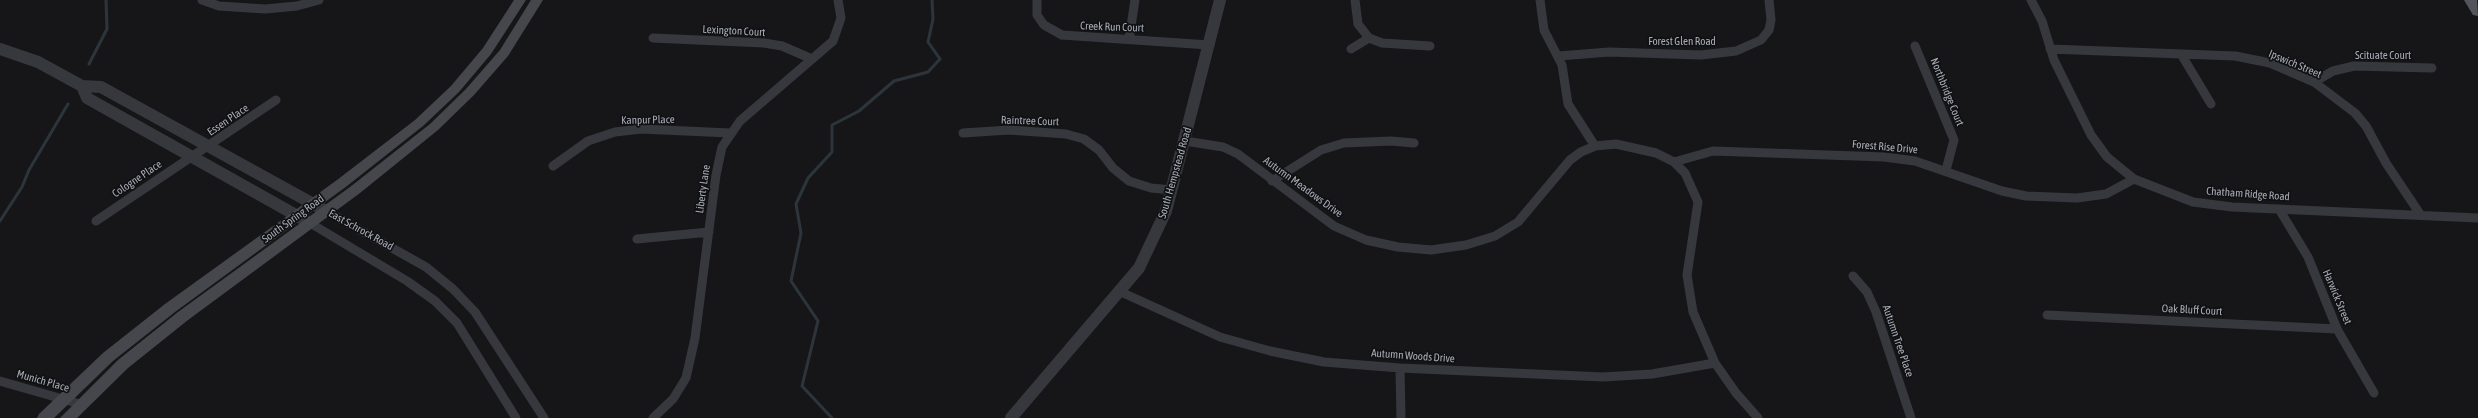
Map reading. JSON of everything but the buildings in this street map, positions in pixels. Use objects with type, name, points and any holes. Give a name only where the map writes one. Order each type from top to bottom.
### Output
[{"type":"main road","name":"South Spring Road","points":[[44,418],[62,399],[108,357],[170,308],[314,204],[419,123],[455,89],[487,51],[520,0]]},
{"type":"main road","name":"South Spring Road","points":[[67,418],[123,364],[183,316],[310,224],[434,128],[470,92],[504,53],[536,0]]},
{"type":"main road","points":[[2470,0],[2478,12]]},
{"type":"street","points":[[202,0],[219,6],[265,9],[297,6],[319,0]]},
{"type":"street","name":"Liberty Lane","points":[[653,418],[673,399],[686,378],[695,338],[722,147],[730,133],[740,121],[812,60],[832,41],[841,18],[838,0]]},
{"type":"street","name":"Creek Run Court","points":[[1037,0],[1037,15],[1044,25],[1053,32],[1072,37],[1129,39],[1209,45]]},
{"type":"street","points":[[1129,39],[1135,0]]},
{"type":"street","name":"South Hempstead Road","points":[[1011,418],[1121,292],[1139,268],[1166,211],[1220,0]]},
{"type":"street","points":[[1355,0],[1358,24],[1364,34],[1369,38],[1382,43],[1430,46]]},
{"type":"street","points":[[1540,0],[1544,30],[1559,56],[1568,104],[1576,119],[1595,146]]},
{"type":"street","name":"Forest Glen Road","points":[[1559,56],[1609,52],[1701,55],[1736,50],[1761,40],[1769,30],[1771,20],[1769,0]]},
{"type":"street","name":"Chatham Ridge Road","points":[[2031,0],[2042,21],[2050,49],[2091,135],[2108,158],[2134,179],[2193,202],[2232,207],[2420,214],[2478,218]]},
{"type":"street","name":"Lexington Court","points":[[652,38],[764,43],[782,46],[812,60]]},
{"type":"street","points":[[1352,49],[1369,38]]},
{"type":"street","name":"Northbridge Court","points":[[1915,46],[1954,140],[1946,170]]},
{"type":"street","name":"East Schrock Road","points":[[0,49],[38,62],[82,86],[101,87],[426,267],[453,289],[476,312],[544,418]]},
{"type":"street","name":"Ipswich Street","points":[[2050,49],[2235,56],[2270,63],[2314,82],[2355,113],[2366,126],[2386,163],[2420,214]]},
{"type":"street","points":[[2181,54],[2211,104]]},
{"type":"street","name":"Scituate Court","points":[[2314,82],[2333,71],[2354,66],[2432,68]]},
{"type":"street","name":"East Schrock Road","points":[[82,86],[87,98],[191,158],[297,216],[407,281],[435,301],[456,323],[516,418]]},
{"type":"street","name":"Essen Place","points":[[191,158],[276,100]]},
{"type":"street","name":"Kanpur Place","points":[[553,166],[588,141],[614,132],[641,129],[730,133]]},
{"type":"street","name":"Raintree Court","points":[[963,133],[1009,130],[1066,134],[1084,139],[1099,150],[1120,175],[1129,181],[1151,188],[1172,190]]},
{"type":"street","name":"Autumn Meadows Drive","points":[[1185,141],[1222,147],[1238,154],[1334,226],[1366,240],[1398,248],[1431,250],[1466,245],[1495,236],[1518,222],[1570,160],[1581,152],[1595,146],[1616,144],[1636,147],[1656,152],[1674,162]]},
{"type":"street","points":[[1272,181],[1321,150],[1344,143],[1391,141],[1414,143]]},
{"type":"street","name":"Forest Rise Drive","points":[[1674,162],[1703,153],[1738,151],[1884,157],[1915,161],[1946,170],[1979,185],[2026,196],[2092,196],[2106,194],[2134,179]]},
{"type":"street","name":"Cologne Place","points":[[96,221],[191,158]]},
{"type":"street","points":[[1674,162],[1692,185],[1698,202],[1687,275],[1693,312],[1715,363],[1736,393],[1758,418]]},
{"type":"street","name":"Harwick Street","points":[[2279,208],[2308,257],[2337,328],[2374,393]]},
{"type":"street","points":[[637,239],[709,232]]},
{"type":"street","name":"Autumn Tree Place","points":[[1853,276],[1867,292],[1876,312],[1911,418]]},
{"type":"street","name":"Autumn Woods Drive","points":[[1121,292],[1220,337],[1270,351],[1324,362],[1400,368],[1603,377],[1652,374],[1715,363]]},
{"type":"street","name":"Oak Bluff Court","points":[[2047,315],[2337,328]]},
{"type":"street","points":[[1400,368],[1401,418]]},
{"type":"street","name":"Munich Place","points":[[0,381],[80,404]]},
{"type":"waterway","points":[[89,64],[107,29],[106,0]]},
{"type":"waterway","points":[[832,418],[802,386],[818,321],[791,281],[801,233],[796,204],[808,178],[832,152],[832,125],[859,111],[894,81],[928,72],[940,59],[928,42],[933,19],[932,0]]},
{"type":"waterway","points":[[0,221],[22,187],[29,170],[68,104]]}]
